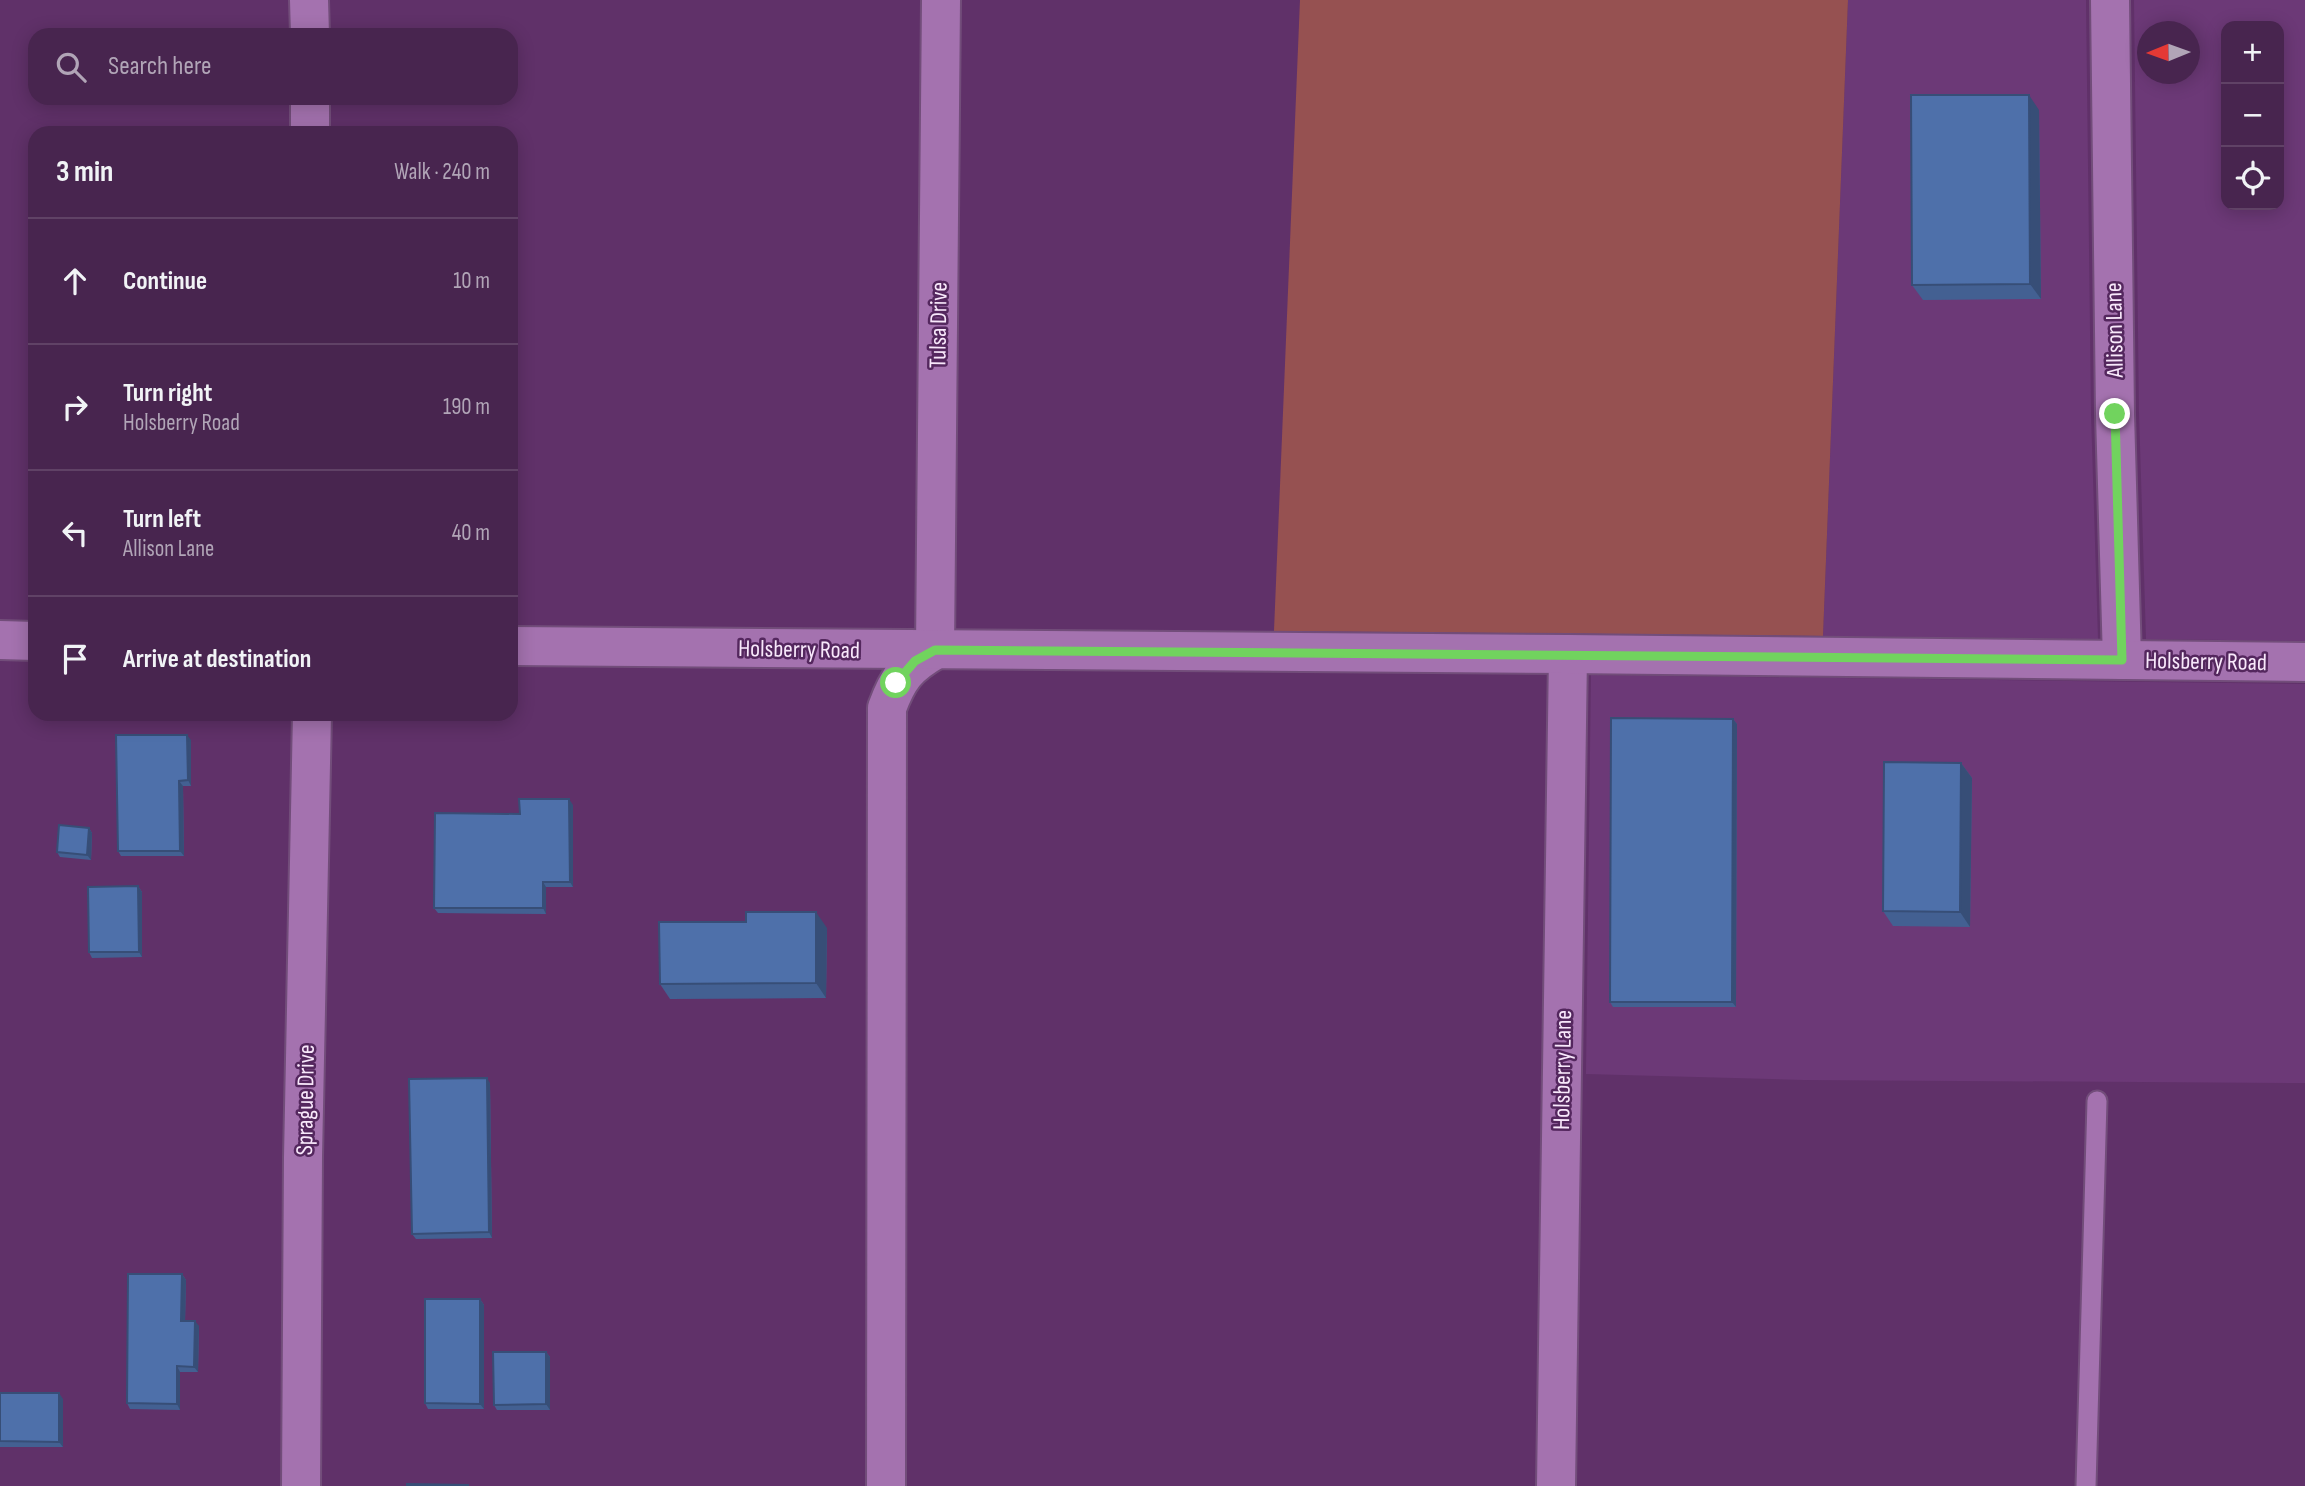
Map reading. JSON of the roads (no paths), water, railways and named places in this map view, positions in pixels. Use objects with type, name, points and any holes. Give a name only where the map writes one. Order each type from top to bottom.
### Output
[{"type":"street","points":[[309,0],[310,28]]},
{"type":"street","name":"Tulsa Drive","points":[[935,650],[941,0]]},
{"type":"street","name":"Allison Lane","points":[[2110,0],[2115,414],[2122,660]]},
{"type":"street","points":[[310,105],[310,126]]},
{"type":"street","points":[[0,640],[28,641]]},
{"type":"street","name":"Holsberry Road","points":[[518,646],[2305,662]]},
{"type":"street","points":[[894,1485],[887,708],[896,683],[915,661],[935,650]]},
{"type":"street","name":"Holsberry Lane","points":[[1556,1486],[1567,654]]},
{"type":"street","name":"Sprague Drive","points":[[301,1486],[303,1157],[312,721]]},
{"type":"lane","points":[[2086,1486],[2097,1101]]}]
